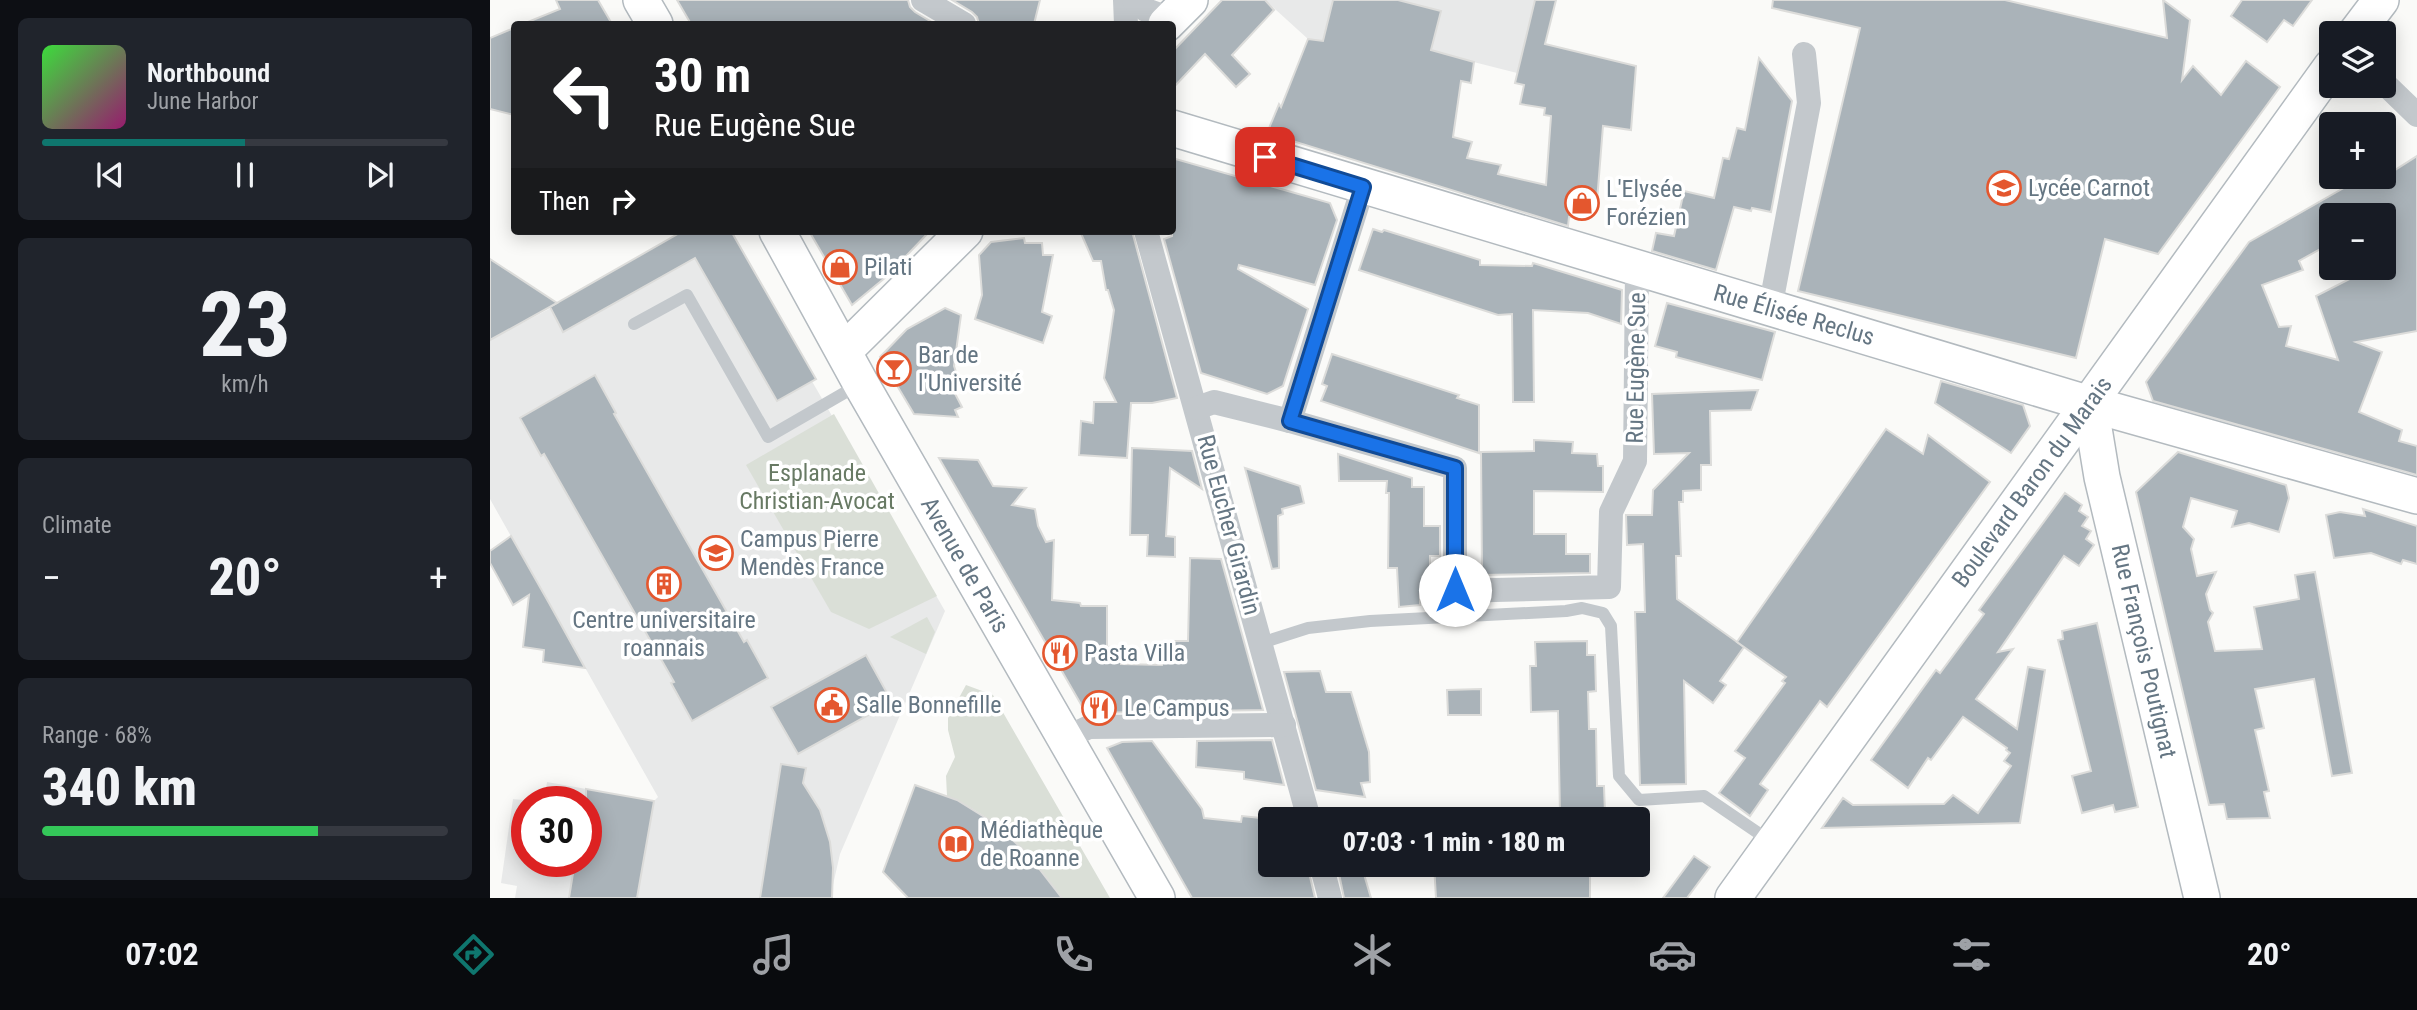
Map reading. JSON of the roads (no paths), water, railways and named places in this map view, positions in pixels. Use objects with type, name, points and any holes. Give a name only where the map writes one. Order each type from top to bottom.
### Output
[{"type":"street","points":[[640,0],[653,21]]},
{"type":"street","points":[[923,0],[959,21]]},
{"type":"street","points":[[1125,0],[1126,21]]},
{"type":"street","points":[[1134,0],[1146,10],[1175,15]]},
{"type":"street","points":[[2365,21],[2381,0]]},
{"type":"street","points":[[1770,309],[1809,103],[1804,54]]},
{"type":"street","name":"Boulevard Baron du Marais","points":[[1733,898],[2319,84]]},
{"type":"street","points":[[2396,95],[2417,115]]},
{"type":"street","name":"Rue Élisée Reclus","points":[[1176,129],[2090,404],[2417,496]]},
{"type":"street","points":[[1290,421],[1363,187]]},
{"type":"street","name":"Avenue de Paris","points":[[779,235],[861,384],[1157,898]]},
{"type":"street","points":[[844,351],[961,235]]},
{"type":"street","name":"Rue Eucher Girardin","points":[[1147,235],[1306,807]]},
{"type":"street","name":"Rue Eugène Sue","points":[[1196,408],[1214,402],[1455,468],[1455,590],[1609,587],[1611,512],[1635,461],[1637,270]]},
{"type":"street","name":"Rue François Poutignat","points":[[2090,404],[2102,477],[2203,898]]},
{"type":"street","points":[[1066,738],[1089,727],[1284,726]]},
{"type":"street","points":[[1324,877],[1330,898]]},
{"type":"lane","points":[[634,324],[687,295],[768,437],[861,384]]},
{"type":"lane","points":[[1261,643],[1308,628],[1370,621],[1582,608],[1602,613],[1611,626],[1619,776],[1639,800],[1704,796],[1773,843]]},
{"type":"place","name":"Lycée Carnot","points":[[2004,188]]},
{"type":"place","name":"L'Elysée Forézien","points":[[1582,203]]},
{"type":"place","name":"Pilati","points":[[840,267]]},
{"type":"place","name":"Bar de l'Université","points":[[894,369]]},
{"type":"place","name":"Campus Pierre Mendès France","points":[[716,553]]},
{"type":"place","name":"Centre universitaire roannais","points":[[664,584]]},
{"type":"place","name":"Pasta Villa","points":[[1060,653]]},
{"type":"place","name":"Salle Bonnefille","points":[[832,705]]},
{"type":"place","name":"Le Campus","points":[[1099,708]]},
{"type":"place","name":"Médiathèque de Roanne","points":[[956,844]]},
{"type":"park label","name":"Esplanade Christian-Avocat","points":[[817,487]]}]
